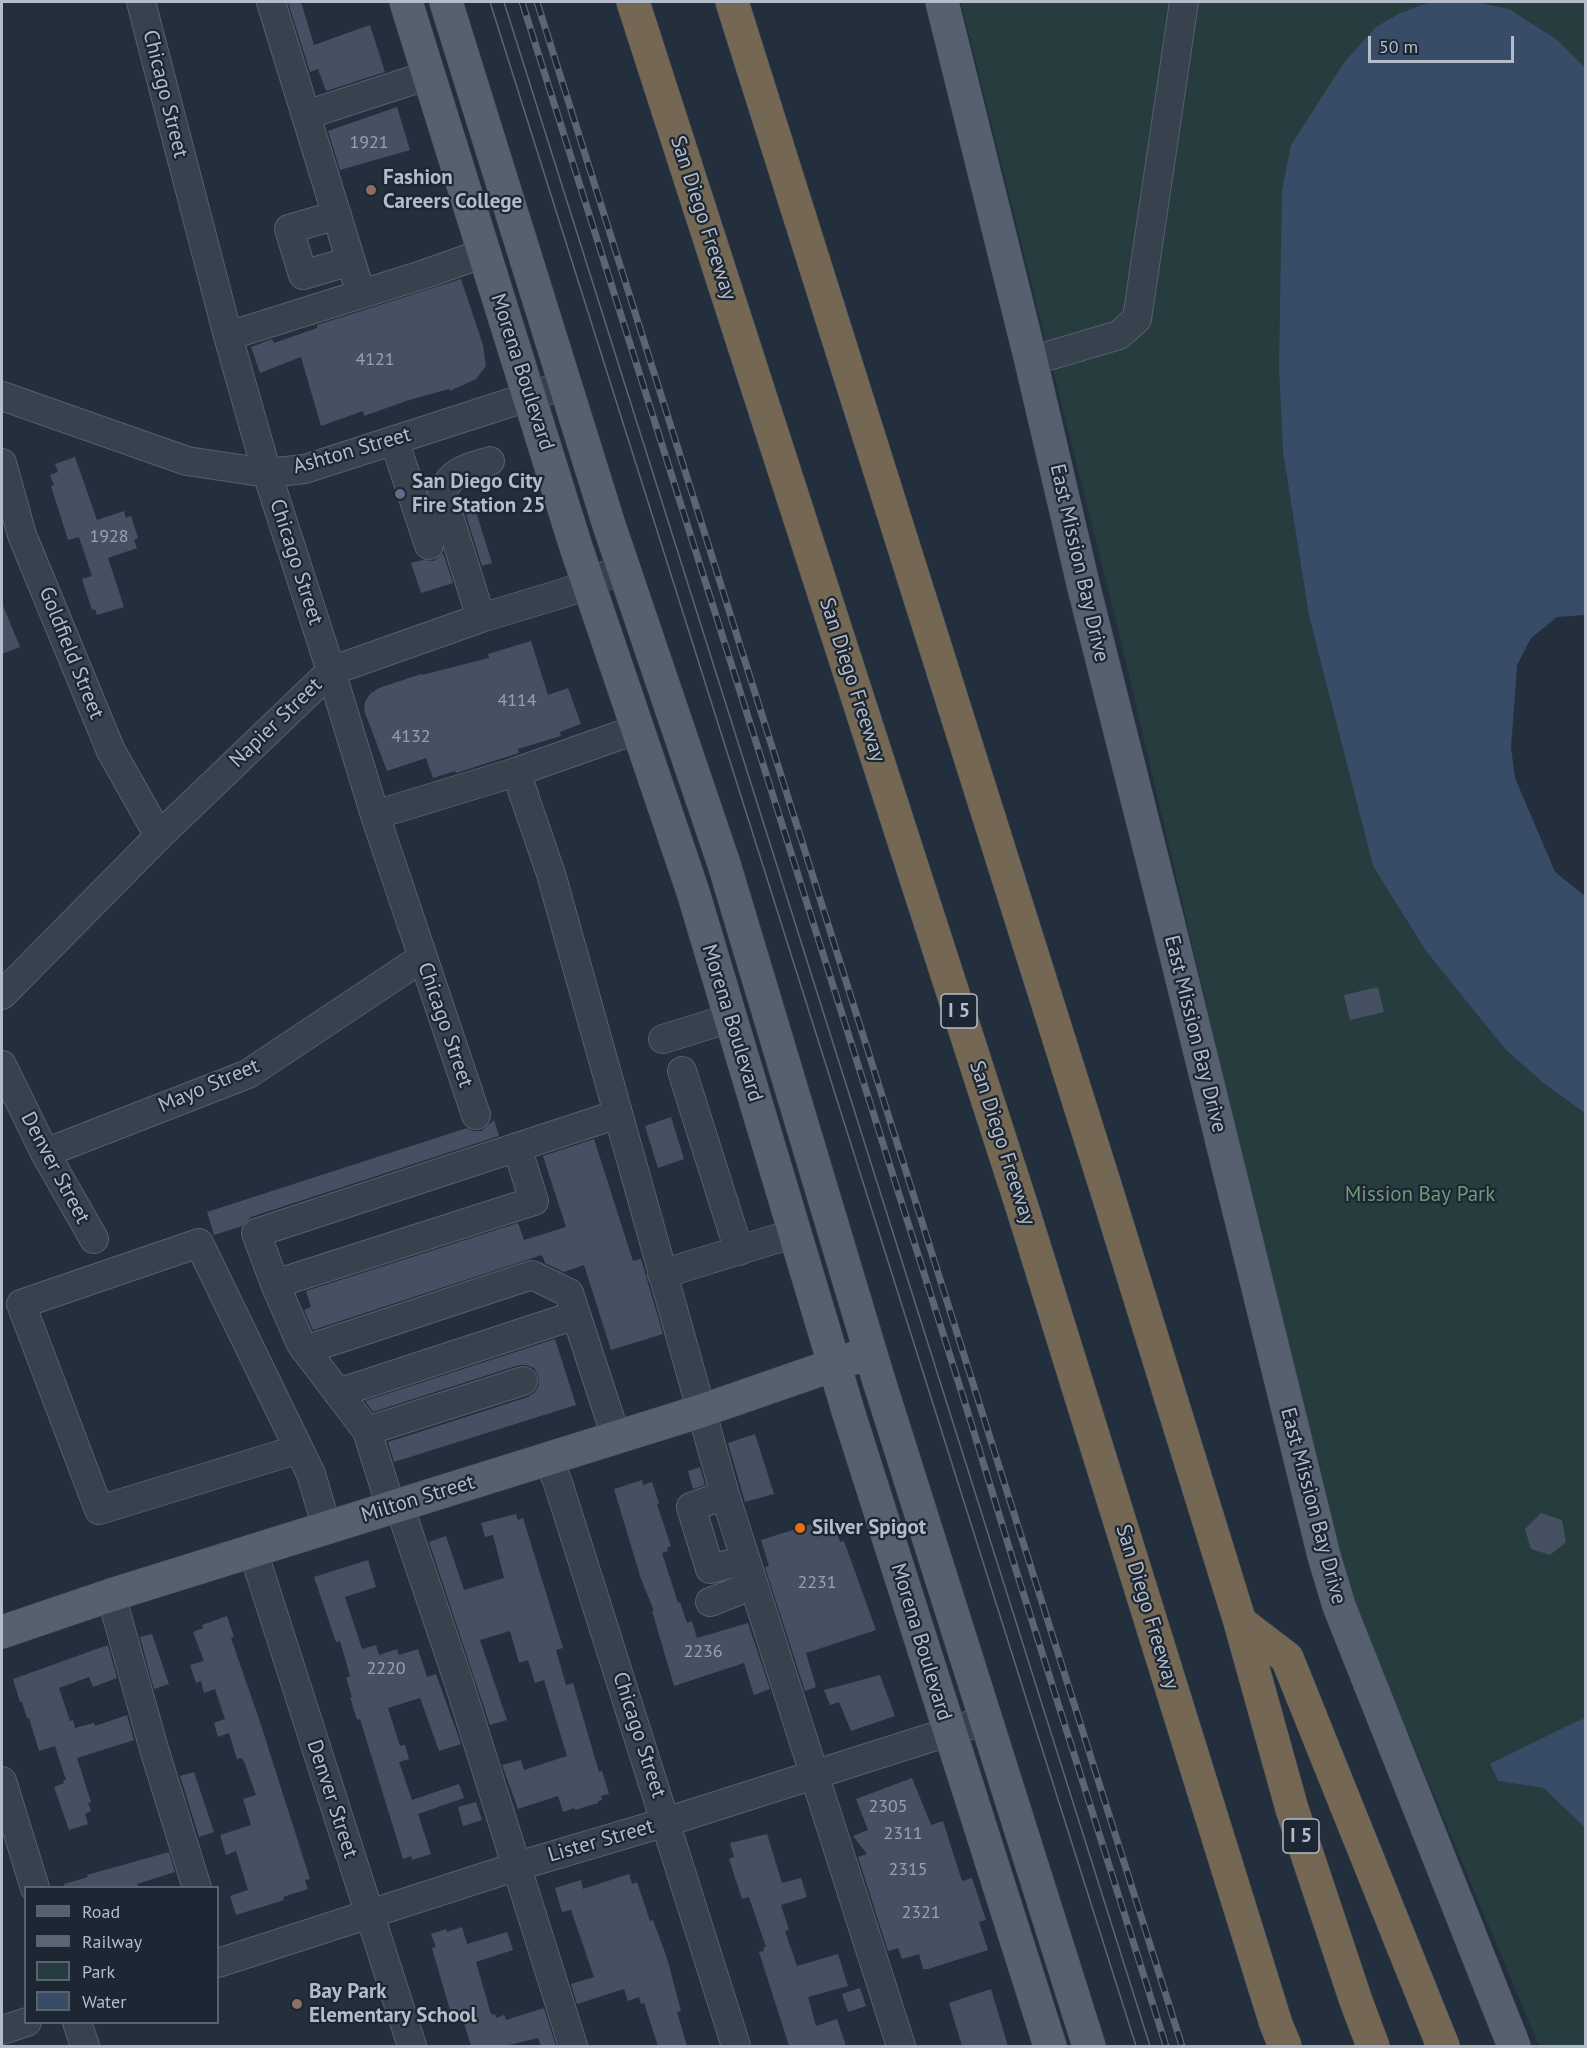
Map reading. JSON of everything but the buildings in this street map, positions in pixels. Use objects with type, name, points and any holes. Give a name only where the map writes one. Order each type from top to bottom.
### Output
[{"type":"highway","name":"San Diego Freeway","points":[[633,2],[1023,1210],[1280,2039]]},
{"type":"highway","name":"I 5","points":[[732,2],[1240,1622],[1292,1809],[1373,2046]]},
{"type":"highway","points":[[1240,1622],[1287,1658],[1443,2046]]},
{"type":"main road","name":"Morena Boulevard","points":[[406,2],[576,547],[693,892],[834,1364],[1050,2046]]},
{"type":"main road","name":"Morena Boulevard","points":[[446,2],[624,568],[724,864],[870,1352],[1089,2046]]},
{"type":"main road","name":"East Mission Bay Drive","points":[[942,2],[1031,361],[1083,588],[1324,1556],[1339,1606],[1514,2046]]},
{"type":"main road","name":"Milton Street","points":[[2,1632],[111,1595],[701,1411],[870,1352]]},
{"type":"street","name":"Chicago Street","points":[[141,2],[228,336],[267,473],[375,815],[476,1115]]},
{"type":"street","points":[[271,2],[361,294]]},
{"type":"street","points":[[1031,361],[1119,335],[1137,319],[1184,2]]},
{"type":"street","points":[[306,116],[429,75]]},
{"type":"street","points":[[337,215],[289,229],[303,275],[351,261]]},
{"type":"street","points":[[228,336],[484,253]]},
{"type":"street","name":"Ashton Street","points":[[2,396],[187,461],[267,473],[305,469],[565,385]]},
{"type":"street","points":[[394,440],[429,545]]},
{"type":"street","points":[[481,618],[442,494],[446,482],[455,474],[490,461]]},
{"type":"street","name":"Goldfield Street","points":[[2,463],[22,535],[111,752],[159,836]]},
{"type":"street","name":"Napier Street","points":[[2,995],[159,836],[331,670],[481,618],[567,592],[624,568]]},
{"type":"street","points":[[375,815],[516,772],[639,730]]},
{"type":"street","points":[[516,772],[551,874],[725,1495],[901,2046]]},
{"type":"street","name":"Mayo Street","points":[[45,1153],[248,1074],[422,958]]},
{"type":"street","points":[[663,1039],[731,1018]]},
{"type":"street","name":"Denver Street","points":[[2,1065],[45,1153],[94,1239]]},
{"type":"street","points":[[682,1071],[739,1251]]},
{"type":"street","points":[[573,2046],[460,1686],[367,1431],[301,1344],[256,1233],[618,1114]]},
{"type":"street","points":[[275,1284],[534,1201],[517,1147]]},
{"type":"street","points":[[662,1274],[795,1233]]},
{"type":"street","points":[[299,1449],[99,1510],[21,1304],[199,1243],[299,1449],[311,1474],[327,1528]]},
{"type":"street","points":[[305,1350],[532,1275],[569,1293],[616,1437]]},
{"type":"street","points":[[338,1393],[576,1315]]},
{"type":"street","points":[[367,1431],[523,1381]]},
{"type":"street","name":"Chicago Street","points":[[548,1458],[558,1483],[736,2046]]},
{"type":"street","name":"Denver Street","points":[[254,1551],[412,2046]]},
{"type":"street","points":[[710,1602],[750,1572]]},
{"type":"street","points":[[111,1595],[154,1749],[197,1886]]},
{"type":"street","name":"Lister Street","points":[[219,1960],[666,1822],[986,1720]]},
{"type":"street","points":[[2,1781],[35,1886]]},
{"type":"street","points":[[2,2030],[24,2023]]},
{"type":"street","points":[[78,2024],[85,2046]]},
{"type":"green space","name":"Mission Bay Park","points":[[961,2],[1430,2],[1400,13],[1376,27],[1345,61],[1279,369],[1283,452],[1309,616],[1373,866],[1426,951],[1505,1049],[1542,1082],[1585,1113],[1585,1718],[1490,1765],[1498,1781],[1544,1788],[1585,1828],[1585,2046],[1539,2046],[1338,1565],[1122,646]]},
{"type":"green space","points":[[1475,2],[1585,2],[1585,68],[1556,39],[1509,9]]},
{"type":"water","points":[[1430,2],[1475,2],[1509,9],[1556,39],[1585,68],[1585,615],[1557,617],[1531,638],[1517,665],[1511,748],[1515,778],[1555,872],[1585,896],[1585,1113],[1542,1082],[1505,1049],[1426,951],[1373,866],[1309,616],[1283,452],[1279,369],[1282,191],[1291,145],[1345,61],[1376,27],[1400,13]]},
{"type":"water","points":[[1586,1718],[1585,1828],[1544,1788],[1498,1781],[1490,1764]]},
{"type":"tram line","points":[[490,2],[1136,2046]]},
{"type":"tram line","points":[[504,2],[1150,2046]]},
{"type":"railway","points":[[522,2],[1166,2046]]},
{"type":"railway","points":[[537,2],[1182,2046]]},
{"type":"place","name":"Fashion Careers College","points":[[371,190]]},
{"type":"place","name":"San Diego City Fire Station 25","points":[[400,494]]},
{"type":"place","name":"Silver Spigot","points":[[800,1528]]},
{"type":"place","name":"Bay Park Elementary School","points":[[297,2004]]}]
